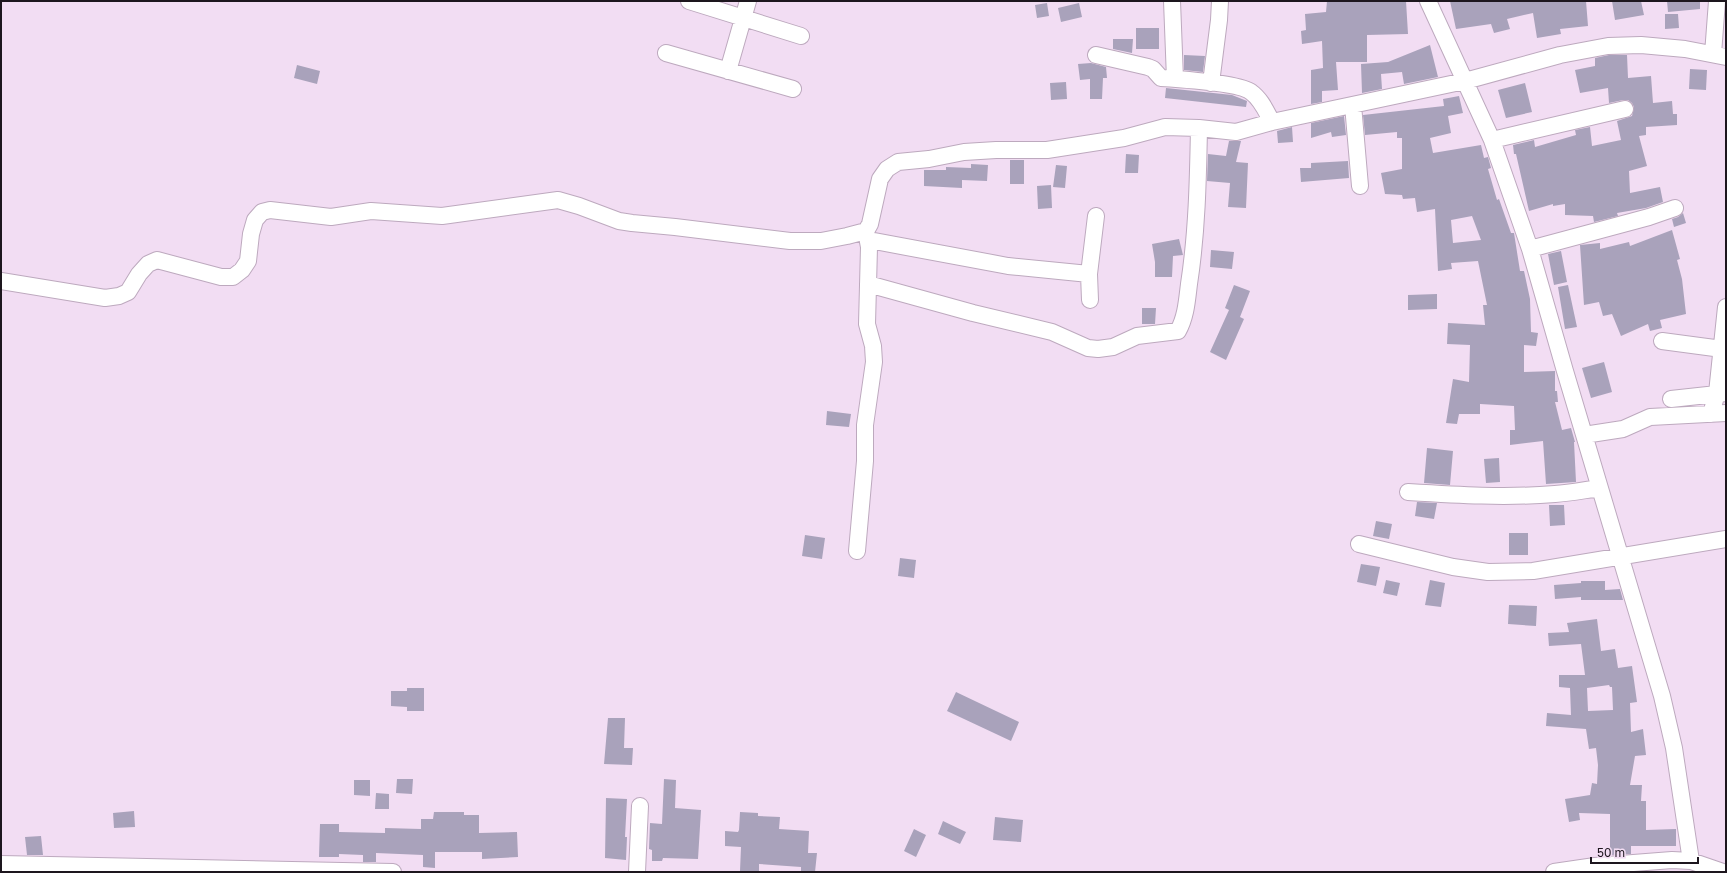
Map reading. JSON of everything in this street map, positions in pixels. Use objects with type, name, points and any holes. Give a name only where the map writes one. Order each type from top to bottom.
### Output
[{"type":"street","points":[[689,1],[800,36]]},
{"type":"street","points":[[728,72],[748,1]]},
{"type":"street","points":[[1172,1],[1175,79]]},
{"type":"street","points":[[1211,83],[1220,1]]},
{"type":"street","points":[[1428,1],[1492,140],[1530,249],[1668,720],[1674,748],[1691,861]]},
{"type":"street","points":[[857,551],[865,461],[865,425],[874,362],[873,346],[868,324],[867,236],[880,179],[887,169],[898,162],[929,159],[964,152],[996,150],[1046,150],[1124,138],[1165,127],[1200,128],[1236,132],[1272,122],[1465,82],[1560,55],[1608,46],[1641,45],[1719,56],[1718,1]]},
{"type":"street","points":[[666,53],[793,90]]},
{"type":"street","points":[[1096,55],[1148,67],[1153,69],[1160,78],[1211,83],[1250,90],[1263,105],[1272,122]]},
{"type":"street","points":[[1353,105],[1360,186]]},
{"type":"street","points":[[1492,140],[1625,109]]},
{"type":"street","points":[[868,284],[973,314],[1052,332],[1088,348],[1098,349],[1113,347],[1137,336],[1178,331],[1183,323],[1194,255],[1200,128]]},
{"type":"street","points":[[1,281],[105,298],[119,296],[128,292],[138,274],[148,264],[157,260],[221,277],[233,277],[242,270],[248,261],[251,234],[255,220],[262,212],[270,210],[331,217],[372,211],[442,216],[558,200],[619,221],[632,223],[790,242],[821,241],[847,236],[867,236],[1008,266],[1089,274]]},
{"type":"street","points":[[1530,249],[1649,217],[1675,208]]},
{"type":"street","points":[[1090,300],[1089,274],[1096,216]]},
{"type":"street","points":[[1584,435],[1623,429],[1650,417],[1719,414],[1722,393],[1722,349],[1726,307]]},
{"type":"street","points":[[1662,341],[1722,349]]},
{"type":"street","points":[[1671,399],[1722,393]]},
{"type":"street","points":[[1408,492],[1478,496],[1538,495],[1600,488]]},
{"type":"street","points":[[1358,544],[1453,567],[1488,572],[1532,571],[1726,539]]},
{"type":"street","points":[[637,872],[640,806]]},
{"type":"street","points":[[1554,872],[1595,866],[1672,860],[1691,861],[1723,872]]},
{"type":"street","points":[[1,864],[393,872]]},
{"type":"building","points":[[1327,1],[1406,1],[1408,34],[1367,35],[1367,62],[1336,62],[1338,90],[1322,91],[1322,102],[1311,104],[1311,70],[1323,68],[1322,41],[1302,44],[1301,31],[1306,30],[1305,14],[1326,12]]},
{"type":"building","points":[[1450,1],[1586,1],[1588,26],[1560,29],[1561,34],[1537,38],[1533,13],[1507,19],[1510,29],[1494,33],[1491,24],[1456,29]]},
{"type":"building","points":[[1612,1],[1641,1],[1644,15],[1615,20]]},
{"type":"building","points":[[1667,1],[1700,1],[1700,9],[1668,12]]},
{"type":"building","points":[[1047,3],[1049,16],[1037,18],[1035,5]]},
{"type":"building","points":[[1079,3],[1082,17],[1061,22],[1058,8]]},
{"type":"building","points":[[1665,14],[1678,14],[1679,28],[1665,29]]},
{"type":"building","points":[[1136,28],[1159,28],[1159,49],[1136,49]]},
{"type":"building","points":[[1113,39],[1133,39],[1132,53],[1113,49]]},
{"type":"building","points":[[1430,45],[1438,77],[1404,84],[1402,72],[1381,74],[1382,89],[1362,93],[1361,64],[1388,62]]},
{"type":"building","points":[[1184,55],[1205,56],[1203,72],[1184,70]]},
{"type":"building","points":[[1609,55],[1627,55],[1628,78],[1651,76],[1653,103],[1672,101],[1673,114],[1677,114],[1677,125],[1646,127],[1646,135],[1639,136],[1647,166],[1629,171],[1630,193],[1660,187],[1663,202],[1646,208],[1617,213],[1618,216],[1594,222],[1593,216],[1565,215],[1565,204],[1553,206],[1553,204],[1529,211],[1513,145],[1534,140],[1535,147],[1576,135],[1575,130],[1590,127],[1592,146],[1621,140],[1617,121],[1632,116],[1634,107],[1632,103],[1628,100],[1623,100],[1609,103],[1608,88],[1580,93],[1575,70],[1595,66],[1595,58]]},
{"type":"building","points":[[1091,63],[1106,67],[1107,78],[1103,78],[1102,99],[1090,99],[1090,79],[1080,80],[1078,64]]},
{"type":"building","points":[[297,65],[320,71],[317,84],[294,78]]},
{"type":"building","points":[[1690,69],[1707,70],[1706,90],[1689,89]]},
{"type":"building","points":[[1066,82],[1067,99],[1051,100],[1050,83]]},
{"type":"building","points":[[1525,83],[1532,112],[1506,118],[1498,90]]},
{"type":"building","points":[[1166,88],[1232,95],[1247,101],[1246,107],[1165,98]]},
{"type":"building","points":[[1459,96],[1463,113],[1448,116],[1451,133],[1430,138],[1433,153],[1481,145],[1484,158],[1488,157],[1491,168],[1488,169],[1497,200],[1499,199],[1511,233],[1514,233],[1520,271],[1524,271],[1530,299],[1531,332],[1538,333],[1536,346],[1524,345],[1524,372],[1555,371],[1555,391],[1557,391],[1558,402],[1555,402],[1562,430],[1571,428],[1575,442],[1576,482],[1546,484],[1543,441],[1510,445],[1510,430],[1515,430],[1514,406],[1480,404],[1480,414],[1459,414],[1457,424],[1446,423],[1453,379],[1469,382],[1470,345],[1447,344],[1448,323],[1485,325],[1483,305],[1487,305],[1478,261],[1451,263],[1452,269],[1438,271],[1435,209],[1417,212],[1415,198],[1403,199],[1402,195],[1385,194],[1381,173],[1402,169],[1402,138],[1397,138],[1397,132],[1365,135],[1363,115],[1444,106],[1443,99]],"holes":[[[1472,216],[1481,240],[1453,243],[1451,220]]]},
{"type":"building","points":[[1344,116],[1346,135],[1332,137],[1331,132],[1311,138],[1311,123]]},
{"type":"building","points":[[1292,127],[1293,142],[1278,143],[1277,131]]},
{"type":"building","points":[[1229,141],[1241,141],[1236,162],[1248,163],[1246,208],[1228,207],[1230,183],[1207,181],[1208,154],[1226,156]]},
{"type":"building","points":[[1126,154],[1139,155],[1138,173],[1125,173]]},
{"type":"building","points":[[1010,160],[1024,160],[1024,184],[1010,184]]},
{"type":"building","points":[[1348,161],[1349,178],[1301,182],[1300,168],[1311,168],[1311,163]]},
{"type":"building","points":[[971,164],[988,165],[987,181],[962,180],[962,188],[924,186],[924,170],[946,170],[946,167],[971,168]]},
{"type":"building","points":[[1056,165],[1067,166],[1065,188],[1053,187]]},
{"type":"building","points":[[1051,185],[1052,208],[1038,209],[1037,186]]},
{"type":"building","points":[[1683,213],[1686,223],[1674,227],[1672,219]]},
{"type":"building","points":[[1672,230],[1680,259],[1677,260],[1682,279],[1686,314],[1660,320],[1662,328],[1650,331],[1648,324],[1621,336],[1612,314],[1603,316],[1599,302],[1584,305],[1580,245],[1600,243],[1600,249],[1629,242],[1630,246]]},
{"type":"building","points":[[1179,239],[1183,255],[1173,256],[1172,277],[1155,277],[1155,262],[1152,244]]},
{"type":"building","points":[[1211,250],[1234,252],[1232,269],[1210,267]]},
{"type":"building","points":[[1561,251],[1567,282],[1554,285],[1548,254]]},
{"type":"building","points":[[1234,285],[1250,291],[1240,317],[1244,319],[1226,360],[1210,352],[1229,310],[1225,308]]},
{"type":"building","points":[[1568,285],[1577,327],[1565,329],[1558,287]]},
{"type":"building","points":[[1437,294],[1437,309],[1408,310],[1408,295]]},
{"type":"building","points":[[1142,308],[1156,308],[1155,324],[1142,324]]},
{"type":"building","points":[[1604,362],[1612,392],[1591,398],[1582,368]]},
{"type":"building","points":[[827,411],[851,414],[849,427],[826,425]]},
{"type":"building","points":[[1427,448],[1453,451],[1450,485],[1424,483]]},
{"type":"building","points":[[1499,458],[1500,482],[1486,483],[1484,459]]},
{"type":"building","points":[[1417,502],[1437,503],[1434,519],[1415,516]]},
{"type":"building","points":[[1549,505],[1564,505],[1565,525],[1550,526]]},
{"type":"building","points":[[1376,521],[1392,524],[1389,539],[1373,536]]},
{"type":"building","points":[[1509,533],[1528,533],[1528,555],[1509,555]]},
{"type":"building","points":[[805,535],[825,538],[822,559],[802,556]]},
{"type":"building","points":[[900,558],[916,560],[914,578],[898,576]]},
{"type":"building","points":[[1361,564],[1380,567],[1376,586],[1357,582]]},
{"type":"building","points":[[1386,580],[1400,583],[1397,596],[1383,593]]},
{"type":"building","points":[[1430,580],[1445,583],[1441,607],[1425,605]]},
{"type":"building","points":[[1581,581],[1605,581],[1605,590],[1620,589],[1623,600],[1581,600],[1581,597],[1555,599],[1554,585],[1581,583]]},
{"type":"building","points":[[1509,605],[1537,606],[1536,626],[1508,624]]},
{"type":"building","points":[[1597,619],[1601,651],[1615,649],[1618,668],[1632,666],[1637,702],[1630,703],[1631,732],[1643,729],[1646,755],[1635,756],[1630,785],[1642,785],[1641,801],[1646,801],[1646,830],[1676,829],[1676,846],[1631,846],[1631,854],[1610,855],[1610,814],[1579,813],[1580,820],[1569,822],[1565,799],[1590,795],[1592,783],[1597,784],[1598,765],[1596,748],[1589,749],[1586,729],[1546,726],[1547,713],[1571,715],[1570,688],[1559,687],[1559,675],[1585,675],[1581,644],[1549,646],[1548,633],[1569,632],[1567,623]],"holes":[[[1609,685],[1612,687],[1613,710],[1588,711],[1587,688]]]},
{"type":"building","points":[[407,688],[424,688],[424,711],[407,711],[407,707],[391,706],[391,691],[407,691]]},
{"type":"building","points":[[956,692],[1019,722],[1011,741],[947,711]]},
{"type":"building","points":[[608,718],[625,718],[624,748],[633,748],[632,765],[604,764]]},
{"type":"building","points":[[397,779],[413,779],[412,794],[396,793]]},
{"type":"building","points":[[664,779],[676,780],[675,808],[701,810],[698,859],[663,858],[662,861],[652,861],[652,850],[649,849],[650,823],[662,824]]},
{"type":"building","points":[[354,780],[370,780],[370,796],[354,795]]},
{"type":"building","points":[[376,793],[389,794],[389,809],[375,809]]},
{"type":"building","points":[[606,798],[627,799],[625,837],[627,837],[626,860],[605,858]]},
{"type":"building","points":[[134,811],[135,827],[114,828],[113,813]]},
{"type":"building","points":[[434,812],[464,812],[464,815],[479,815],[479,833],[517,832],[518,857],[482,859],[482,852],[435,852],[435,868],[423,867],[423,855],[376,853],[376,862],[363,862],[363,855],[339,854],[339,857],[319,857],[320,824],[339,824],[339,832],[385,833],[385,828],[421,829],[421,819],[433,819]]},
{"type":"building","points":[[740,812],[758,813],[758,816],[780,817],[779,829],[809,831],[808,853],[817,853],[815,872],[801,872],[801,867],[759,864],[759,872],[740,871],[741,847],[725,846],[725,831],[738,832]]},
{"type":"building","points":[[995,817],[1023,820],[1021,842],[993,840]]},
{"type":"building","points":[[943,821],[966,832],[960,844],[938,834]]},
{"type":"building","points":[[914,829],[926,835],[916,857],[904,851]]},
{"type":"building","points":[[41,836],[43,855],[27,855],[25,837]]}]
